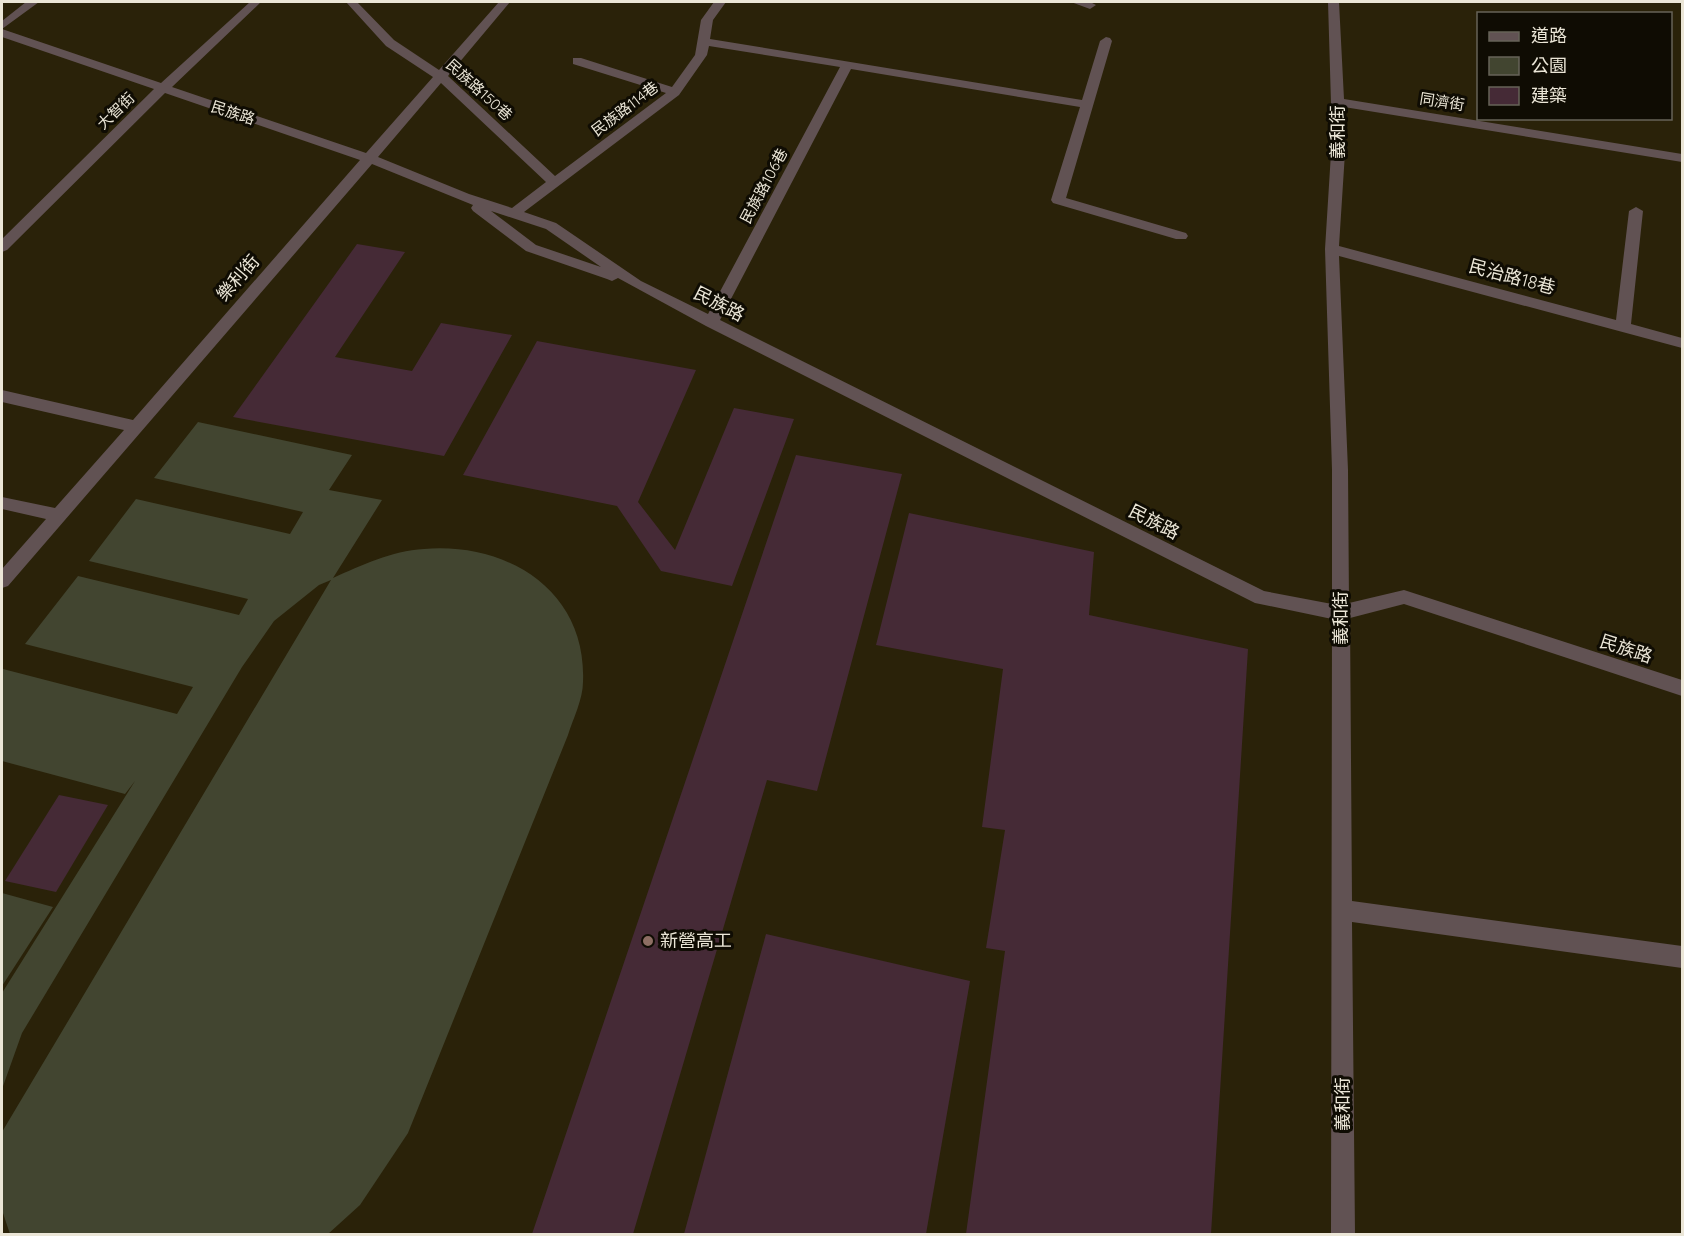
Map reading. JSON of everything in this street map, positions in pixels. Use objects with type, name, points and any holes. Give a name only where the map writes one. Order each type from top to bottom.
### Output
[{"type":"street","points":[[2,26],[33,2]]},
{"type":"street","name":"大智街","points":[[2,247],[162,90],[256,2]]},
{"type":"street","name":"民族路150巷","points":[[351,2],[390,43],[441,76],[555,183]]},
{"type":"street","name":"樂利街","points":[[2,580],[505,2]]},
{"type":"street","name":"民族路114巷","points":[[513,214],[675,92],[701,55],[707,20],[720,2]]},
{"type":"street","points":[[1077,2],[1090,5]]},
{"type":"street","name":"義和街","points":[[1333,2],[1340,137],[1332,249],[1340,470],[1343,1234]]},
{"type":"street","name":"民族路","points":[[2,33],[162,90],[368,158],[464,197],[551,226],[636,284],[1261,598],[1341,613],[1404,597],[1683,688]]},
{"type":"street","points":[[703,41],[1088,105]]},
{"type":"street","points":[[1106,41],[1058,200],[1181,236]]},
{"type":"street","points":[[577,61],[675,92]]},
{"type":"street","name":"民族路106巷","points":[[711,322],[847,65]]},
{"type":"street","name":"同濟街","points":[[1338,102],[1683,158]]},
{"type":"street","name":"民族路","points":[[464,197],[531,248],[636,284]]},
{"type":"street","points":[[1623,326],[1636,211]]},
{"type":"street","name":"民治路18巷","points":[[1332,249],[1683,343]]},
{"type":"street","points":[[2,396],[134,426]]},
{"type":"street","points":[[2,503],[58,515]]},
{"type":"street","points":[[1343,910],[1683,957]]},
{"type":"green space","points":[[198,422],[352,455],[329,490],[382,500],[333,578],[377,559],[412,550],[455,549],[485,554],[512,564],[536,579],[557,598],[572,622],[581,650],[583,682],[581,695],[568,735],[408,1133],[360,1205],[328,1234],[10,1234],[2,1210],[2,1132],[331,580],[319,585],[274,621],[242,667],[22,1033],[2,1089],[2,993],[135,781],[125,794],[2,761],[3,669],[177,714],[193,687],[25,644],[78,576],[239,615],[248,599],[89,561],[136,499],[290,534],[303,512],[154,478]]},
{"type":"green space","points":[[2,893],[53,907],[2,986]]},
{"type":"building","points":[[357,244],[405,252],[335,357],[412,371],[441,323],[512,335],[444,456],[233,417]]},
{"type":"building","points":[[537,341],[696,370],[638,502],[675,550],[734,408],[794,419],[732,586],[661,571],[617,506],[463,475]]},
{"type":"building","points":[[796,455],[902,474],[817,791],[767,780],[633,1234],[532,1234]]},
{"type":"building","points":[[909,513],[1094,552],[1089,615],[1248,649],[1211,1234],[966,1234],[1005,951],[986,948],[1005,830],[982,827],[1003,669],[876,645]]},
{"type":"building","points":[[59,795],[108,805],[56,892],[5,881]]},
{"type":"building","points":[[766,934],[970,981],[926,1234],[684,1234]]},
{"type":"place","name":"新營高工","points":[[648,941]]}]
